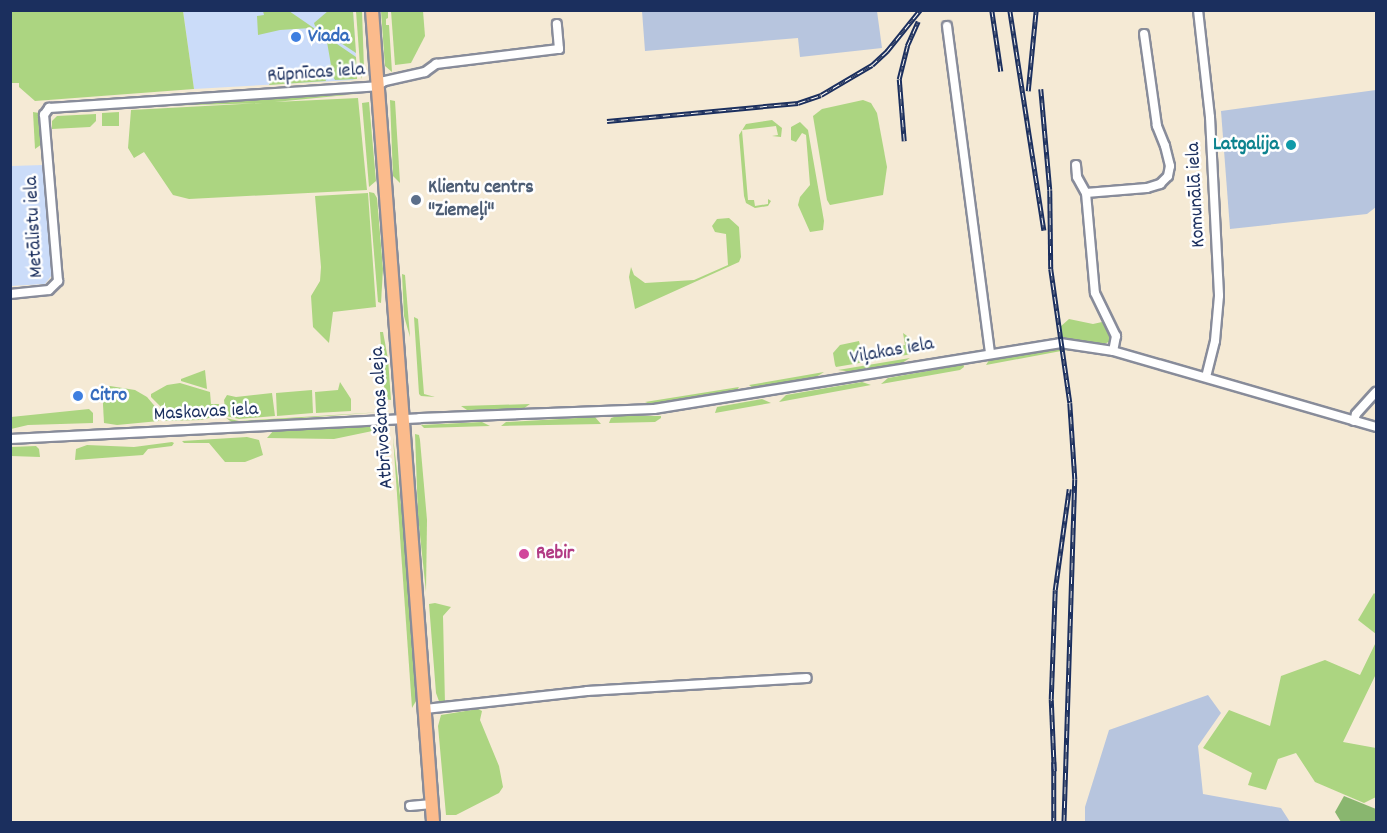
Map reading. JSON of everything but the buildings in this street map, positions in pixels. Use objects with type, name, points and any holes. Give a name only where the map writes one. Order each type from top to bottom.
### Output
[{"type":"main road","name":"Atbrīvošanas aleja","points":[[372,10],[434,822]]},
{"type":"street","name":"Komunālā iela","points":[[1198,10],[1210,117],[1219,296],[1215,341],[1206,377]]},
{"type":"street","name":"Rūpnīcas iela","points":[[47,110],[51,107],[377,86],[385,81],[425,72],[436,64],[559,49],[557,24]]},
{"type":"street","points":[[947,26],[990,352]]},
{"type":"street","points":[[1086,193],[1147,188],[1160,184],[1168,176],[1170,165],[1157,126],[1144,34]]},
{"type":"street","name":"Metālistu iela","points":[[10,294],[49,290],[58,281],[44,115],[47,110]]},
{"type":"street","points":[[1076,165],[1077,177],[1086,193],[1095,292],[1116,336],[1113,351]]},
{"type":"street","name":"Viļakas iela","points":[[403,419],[654,409],[990,352],[1060,343],[1113,351],[1377,428]]},
{"type":"street","points":[[1354,421],[1356,414],[1377,392]]},
{"type":"street","name":"Maskavas iela","points":[[10,440],[403,419]]},
{"type":"street","points":[[425,709],[587,691],[807,678]]},
{"type":"street","points":[[410,806],[432,804]]},
{"type":"shaded area","points":[[183,11],[353,11],[357,76],[353,80],[194,89]]},
{"type":"shaded area","points":[[642,11],[877,11],[882,48],[800,57],[798,38],[645,51]]},
{"type":"shaded area","points":[[1376,90],[1376,207],[1367,214],[1230,229],[1221,111]]},
{"type":"shaded area","points":[[43,165],[52,275],[45,284],[11,286],[11,166]]},
{"type":"shaded area","points":[[1208,695],[1221,713],[1198,746],[1203,794],[1281,808],[1290,822],[1085,822],[1085,807],[1109,730]]},
{"type":"green space","points":[[11,10],[183,11],[194,89],[35,101],[19,87],[19,83],[11,83]]},
{"type":"green space","points":[[263,11],[289,11],[356,57],[357,79],[335,80],[327,66],[331,65],[327,42],[317,32],[311,32],[311,28],[280,30],[258,35],[257,16],[264,15]]},
{"type":"green space","points":[[328,11],[353,11],[356,53],[315,26],[314,23]]},
{"type":"green space","points":[[356,11],[362,11],[364,69],[361,79]]},
{"type":"green space","points":[[381,11],[388,11],[386,25],[389,25],[392,72],[385,66]]},
{"type":"green space","points":[[391,11],[423,11],[425,36],[411,63],[395,65]]},
{"type":"green space","points":[[324,76],[326,81],[269,85],[273,77]]},
{"type":"green space","points":[[187,93],[185,95],[56,103],[57,102]]},
{"type":"green space","points":[[357,94],[275,102],[358,98],[367,190],[189,199],[173,195],[144,152],[134,158],[128,148],[131,110],[263,103],[126,107]]},
{"type":"green space","points":[[390,100],[395,101],[400,183],[393,176]]},
{"type":"green space","points":[[863,100],[871,103],[877,113],[887,167],[883,195],[830,205],[827,200],[813,116],[822,109]]},
{"type":"green space","points":[[369,102],[376,181],[369,187],[362,103]]},
{"type":"green space","points":[[33,112],[39,113],[42,144],[35,149]]},
{"type":"green space","points":[[119,112],[119,126],[102,126],[102,113]]},
{"type":"green space","points":[[96,114],[96,121],[90,127],[52,129],[52,121],[57,116]]},
{"type":"green space","points":[[772,120],[782,128],[781,137],[772,136],[778,135],[776,126],[742,130],[746,124]]},
{"type":"green space","points":[[800,122],[808,130],[824,221],[823,230],[810,232],[798,205],[800,197],[810,185],[806,135],[802,133],[796,142],[791,140],[791,127]]},
{"type":"green space","points":[[742,130],[748,200],[754,200],[755,206],[768,204],[768,199],[771,201],[768,206],[755,208],[746,203],[739,135]]},
{"type":"green space","points":[[369,192],[374,193],[377,198],[383,269],[381,303],[378,302]]},
{"type":"green space","points":[[368,193],[376,307],[333,312],[329,343],[313,327],[311,296],[320,281],[321,267],[315,196]]},
{"type":"green space","points":[[729,218],[739,227],[741,257],[739,262],[635,309],[629,277],[631,267],[634,275],[645,283],[694,280],[728,265],[726,234],[715,232],[712,226],[717,219]]},
{"type":"green space","points":[[402,274],[405,275],[410,337],[404,316]]},
{"type":"green space","points":[[414,317],[418,319],[424,394],[435,397],[419,394]]},
{"type":"green space","points":[[1069,319],[1093,324],[1102,322],[1112,336],[1111,341],[1104,344],[1061,339],[1060,327]]},
{"type":"green space","points":[[380,332],[383,332],[388,359],[391,400],[385,399]]},
{"type":"green space","points":[[903,333],[910,338],[912,354],[836,367],[835,365],[833,353],[840,345],[859,341],[862,353],[905,345]]},
{"type":"green space","points":[[1054,347],[1077,348],[986,365],[991,357]]},
{"type":"green space","points":[[910,358],[902,363],[853,372],[838,370]]},
{"type":"green space","points":[[963,361],[964,367],[960,370],[881,384],[888,378],[950,367]]},
{"type":"green space","points":[[205,370],[207,389],[181,381],[181,379]]},
{"type":"green space","points":[[824,372],[813,379],[754,389],[749,385]]},
{"type":"green space","points":[[340,382],[351,399],[351,411],[316,413],[315,392],[338,390]]},
{"type":"green space","points":[[862,382],[871,385],[779,402],[786,395]]},
{"type":"green space","points":[[180,383],[210,392],[211,404],[219,404],[217,416],[201,420],[163,421],[162,408],[151,397],[151,394],[167,385]]},
{"type":"green space","points":[[102,386],[135,390],[147,397],[158,410],[159,421],[117,425],[104,423]]},
{"type":"green space","points":[[739,387],[736,392],[653,405],[645,402]]},
{"type":"green space","points":[[312,390],[313,413],[277,416],[276,393]]},
{"type":"green space","points":[[272,393],[275,416],[239,419],[226,416],[224,400],[227,395],[236,397]]},
{"type":"green space","points":[[762,399],[771,403],[715,413],[717,407]]},
{"type":"green space","points":[[530,404],[523,409],[467,410],[461,406]]},
{"type":"green space","points":[[89,409],[93,413],[93,423],[28,425],[11,429],[11,417]]},
{"type":"green space","points":[[382,412],[233,423],[226,418],[239,421]]},
{"type":"green space","points":[[661,416],[661,418],[655,422],[609,423],[611,418]]},
{"type":"green space","points":[[595,417],[601,424],[501,426],[506,422]]},
{"type":"green space","points":[[482,422],[490,426],[424,428],[421,425]]},
{"type":"green space","points":[[381,426],[382,429],[334,439],[267,438],[274,430]]},
{"type":"green space","points":[[415,434],[419,435],[420,440],[427,520],[426,592],[418,516]]},
{"type":"green space","points":[[247,437],[259,440],[263,455],[245,462],[225,462],[209,443],[184,443],[182,441]]},
{"type":"green space","points":[[393,437],[404,530],[415,685],[416,701],[412,708]]},
{"type":"green space","points":[[174,443],[172,446],[148,449],[143,455],[75,460],[76,449],[87,445],[134,447]]},
{"type":"green space","points":[[36,446],[40,457],[11,456],[11,447]]},
{"type":"green space","points":[[1374,593],[1376,595],[1376,634],[1358,620]]},
{"type":"green space","points":[[435,603],[451,607],[443,616],[445,704],[440,704],[436,693],[429,604]]},
{"type":"green space","points":[[1376,642],[1376,674],[1343,742],[1376,748],[1376,797],[1364,803],[1315,782],[1296,753],[1278,759],[1266,790],[1248,785],[1252,773],[1203,748],[1229,710],[1270,726],[1281,676],[1325,660],[1360,675]]},
{"type":"green space","points":[[478,709],[482,711],[480,720],[499,766],[503,787],[499,793],[456,815],[446,815],[438,726],[441,715]]},
{"type":"green space","points":[[1344,796],[1376,809],[1376,822],[1341,822],[1335,812]]},
{"type":"railway","points":[[607,121],[798,103],[821,95],[872,65],[887,51],[920,10]]},
{"type":"railway","points":[[992,10],[1001,71]]},
{"type":"railway","points":[[1010,10],[1044,230]]},
{"type":"railway","points":[[1028,91],[1036,10]]},
{"type":"railway","points":[[904,141],[899,79],[907,46],[918,21]]},
{"type":"railway","points":[[1041,89],[1050,190],[1051,269],[1070,403],[1075,479],[1064,822]]},
{"type":"railway","points":[[1054,771],[1051,699],[1055,590],[1069,489]]},
{"type":"railway","points":[[1054,762],[1054,822]]},
{"type":"place","name":"Viada","points":[[296,37]]},
{"type":"place","name":"Latgalija","points":[[1291,145]]},
{"type":"place","name":"Klientu centrs \"Ziemeļi\"","points":[[416,200]]},
{"type":"place","name":"Citro","points":[[78,396]]},
{"type":"place","name":"Rebir","points":[[524,554]]}]
